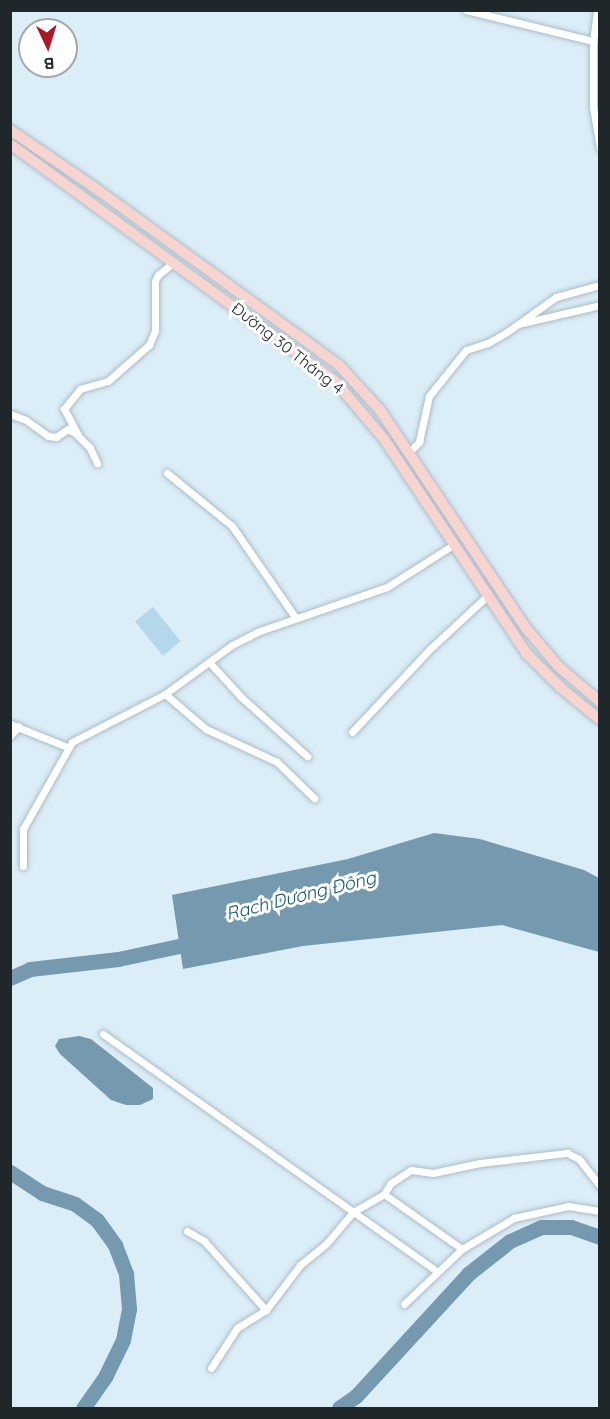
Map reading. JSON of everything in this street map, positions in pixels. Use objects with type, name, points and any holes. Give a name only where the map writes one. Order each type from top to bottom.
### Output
[{"type":"main road","name":"Đường 30 Tháng 4","points":[[10,130],[313,344],[339,365],[364,391],[526,628],[558,666],[600,702]]},
{"type":"main road","name":"Đường 30 Tháng 4","points":[[10,144],[335,381],[367,417],[526,653],[561,688],[600,720]]},
{"type":"main road","points":[[208,287],[216,277]]},
{"type":"main road","points":[[303,356],[313,344]]},
{"type":"main road","points":[[453,545],[464,537]]},
{"type":"street","points":[[466,10],[593,41]]},
{"type":"street","points":[[597,10],[593,41],[593,107],[600,148]]},
{"type":"street","points":[[97,463],[95,454],[78,435],[63,411],[64,408],[80,389],[108,381],[149,345],[155,331],[155,281],[158,275],[174,262]]},
{"type":"street","points":[[408,453],[419,442],[429,396],[466,350],[488,343],[556,297],[600,285]]},
{"type":"street","points":[[518,324],[600,305]]},
{"type":"street","points":[[10,414],[15,414],[48,436],[56,437],[68,429],[78,435]]},
{"type":"street","points":[[167,473],[232,526],[295,617]]},
{"type":"street","points":[[22,866],[23,829],[67,747],[81,736],[165,694],[249,636],[295,617],[387,587],[453,545]]},
{"type":"street","points":[[352,732],[431,648],[488,596]]},
{"type":"street","points":[[210,663],[241,697],[307,756]]},
{"type":"street","points":[[165,694],[206,729],[277,762],[314,798]]},
{"type":"street","points":[[10,724],[67,747]]},
{"type":"street","points":[[10,736],[19,726]]},
{"type":"street","points":[[103,1034],[437,1271]]},
{"type":"street","points":[[211,1368],[237,1328],[266,1310],[300,1265],[326,1244],[353,1212],[384,1194],[391,1183],[411,1170],[433,1173],[480,1163],[567,1153],[579,1159],[600,1186]]},
{"type":"street","points":[[384,1194],[462,1249]]},
{"type":"street","points":[[404,1304],[462,1249],[514,1218],[536,1211],[568,1206],[600,1211]]},
{"type":"street","points":[[187,1231],[204,1241],[266,1310]]},
{"type":"shaded area","points":[[153,607],[181,641],[163,656],[135,621]]},
{"type":"water","points":[[434,833],[480,839],[584,870],[599,878],[599,952],[502,925],[303,946],[183,969],[172,895],[348,859]]},
{"type":"water","points":[[79,1036],[91,1039],[153,1088],[153,1099],[140,1105],[126,1105],[111,1100],[60,1054],[55,1046],[59,1039]]},
{"type":"waterway","name":"Rạch Dương Đông","points":[[10,978],[30,969],[118,959],[198,942]]},
{"type":"waterway","name":"Rạch Dương Đông","points":[[10,1172],[42,1193],[75,1204],[97,1220],[115,1245],[126,1274],[129,1309],[123,1340],[105,1377],[83,1408]]},
{"type":"waterway","name":"Rạch Dương Đông","points":[[339,1408],[356,1396],[468,1274],[510,1241],[541,1227],[571,1227],[600,1237]]}]
